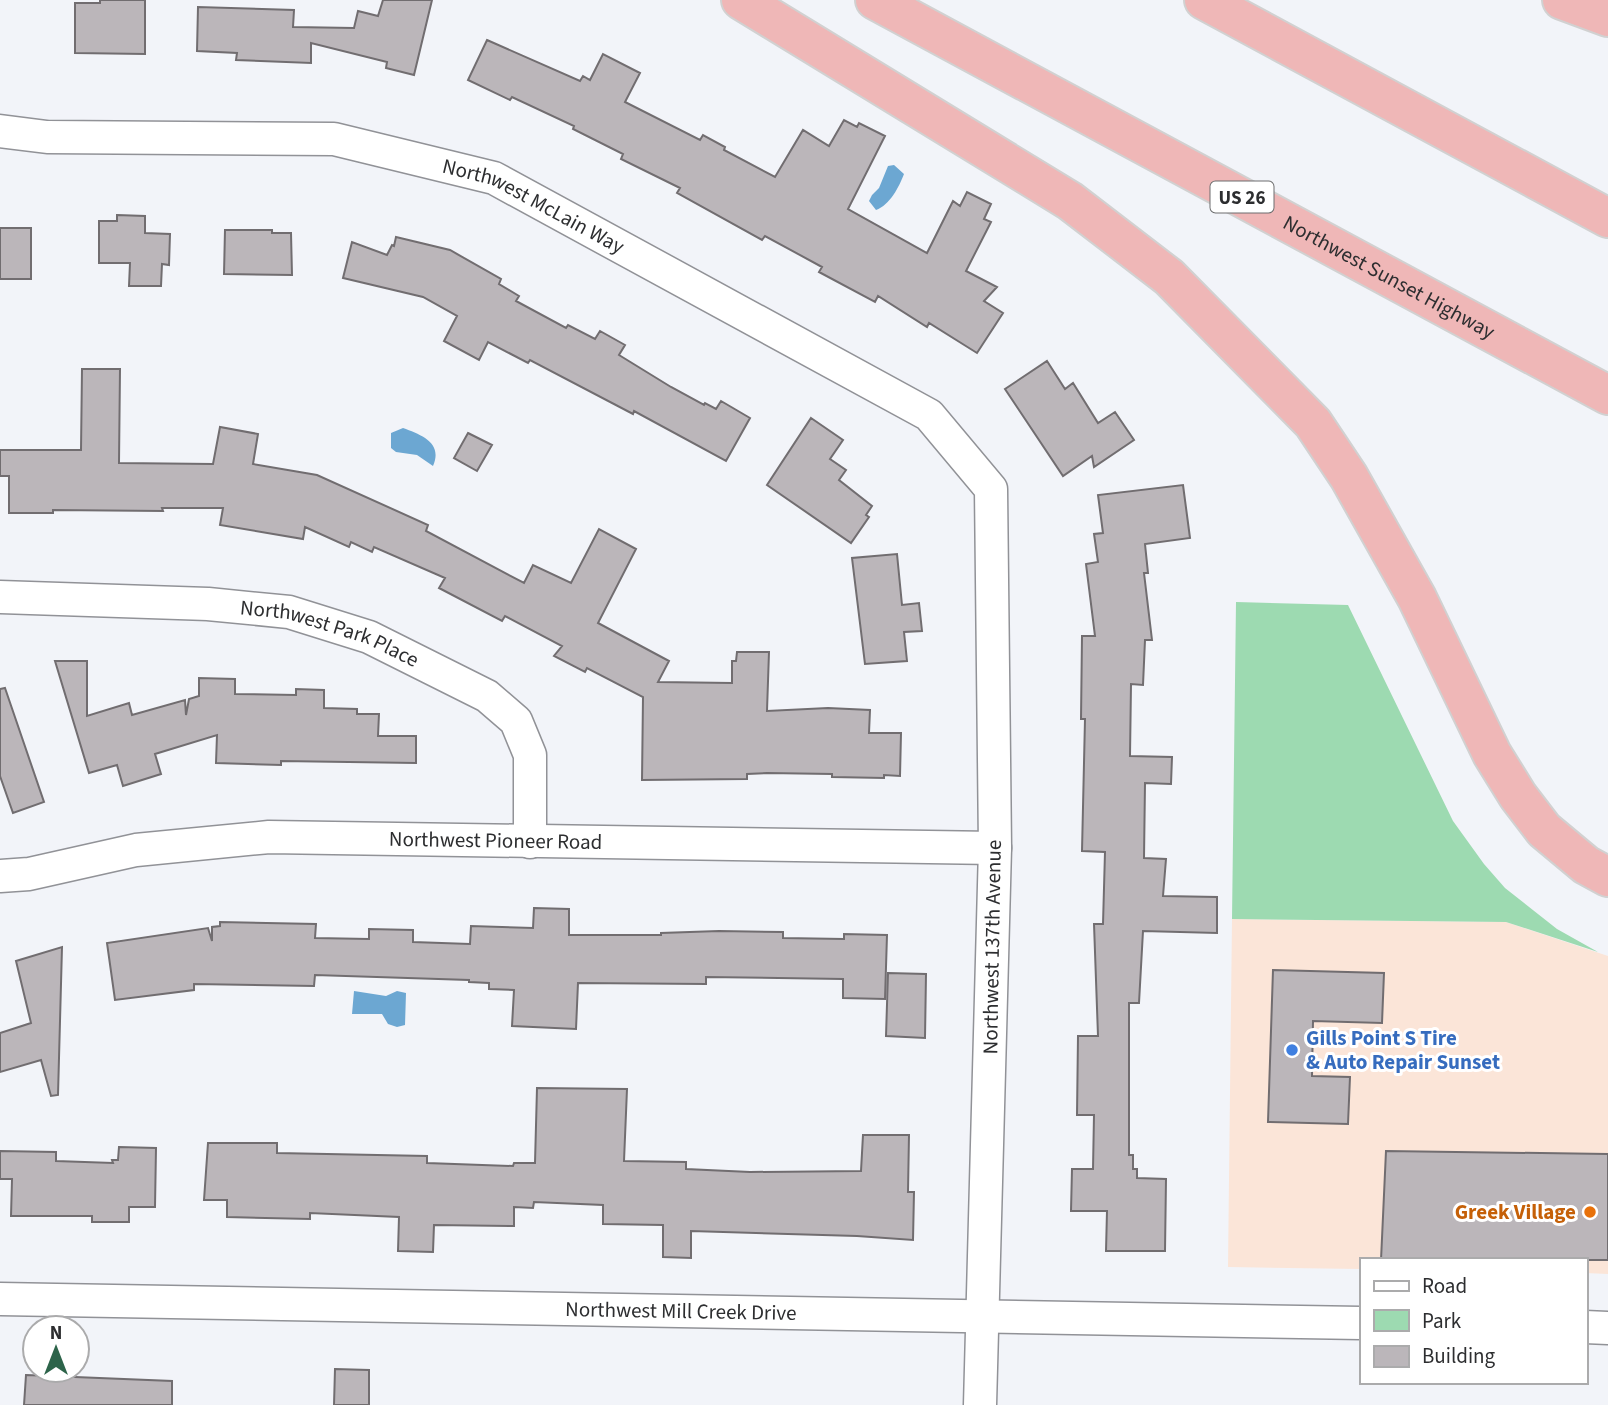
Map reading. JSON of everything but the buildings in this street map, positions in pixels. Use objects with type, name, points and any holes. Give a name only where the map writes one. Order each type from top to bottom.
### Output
[{"type":"highway","points":[[741,0],[1070,201],[1169,277],[1313,423],[1349,477],[1417,598],[1492,754],[1517,796],[1544,830],[1586,865],[1608,877]]},
{"type":"highway","name":"Northwest Sunset Highway","points":[[875,0],[1608,395]]},
{"type":"highway","points":[[1204,0],[1608,218]]},
{"type":"highway","points":[[1562,0],[1608,17]]},
{"type":"street","name":"Northwest McLain Way","points":[[0,131],[47,136],[334,139],[494,178],[929,415],[990,489]]},
{"type":"street","name":"Northwest 137th Avenue","points":[[981,1405],[995,848],[990,489]]},
{"type":"street","name":"Northwest Park Place","points":[[0,597],[208,604],[289,612],[369,636],[487,696],[516,721],[530,755],[530,842]]},
{"type":"street","name":"Northwest Pioneer Road","points":[[0,876],[29,874],[136,850],[269,837],[995,848]]},
{"type":"street","name":"Northwest Mill Creek Drive","points":[[0,1299],[1360,1323]]},
{"type":"street","points":[[1587,1327],[1608,1328]]},
{"type":"shaded area","points":[[1232,919],[1506,922],[1608,956],[1608,1274],[1587,1273],[1587,1258],[1360,1258],[1360,1269],[1228,1267]]},
{"type":"green space","points":[[1236,602],[1348,605],[1453,821],[1505,888],[1557,929],[1598,952],[1506,922],[1232,919]]},
{"type":"water","points":[[894,165],[904,174],[890,200],[876,210],[869,201],[879,188],[888,166]]},
{"type":"water","points":[[403,428],[423,437],[433,446],[433,466],[417,455],[396,452],[391,448],[391,433]]},
{"type":"water","points":[[354,991],[386,996],[397,991],[406,993],[405,1025],[397,1027],[388,1024],[382,1014],[352,1014]]},
{"type":"place","name":"Gills Point S Tire & Auto Repair Sunset","points":[[1292,1050]]},
{"type":"place","name":"Greek Village","points":[[1590,1212]]}]
